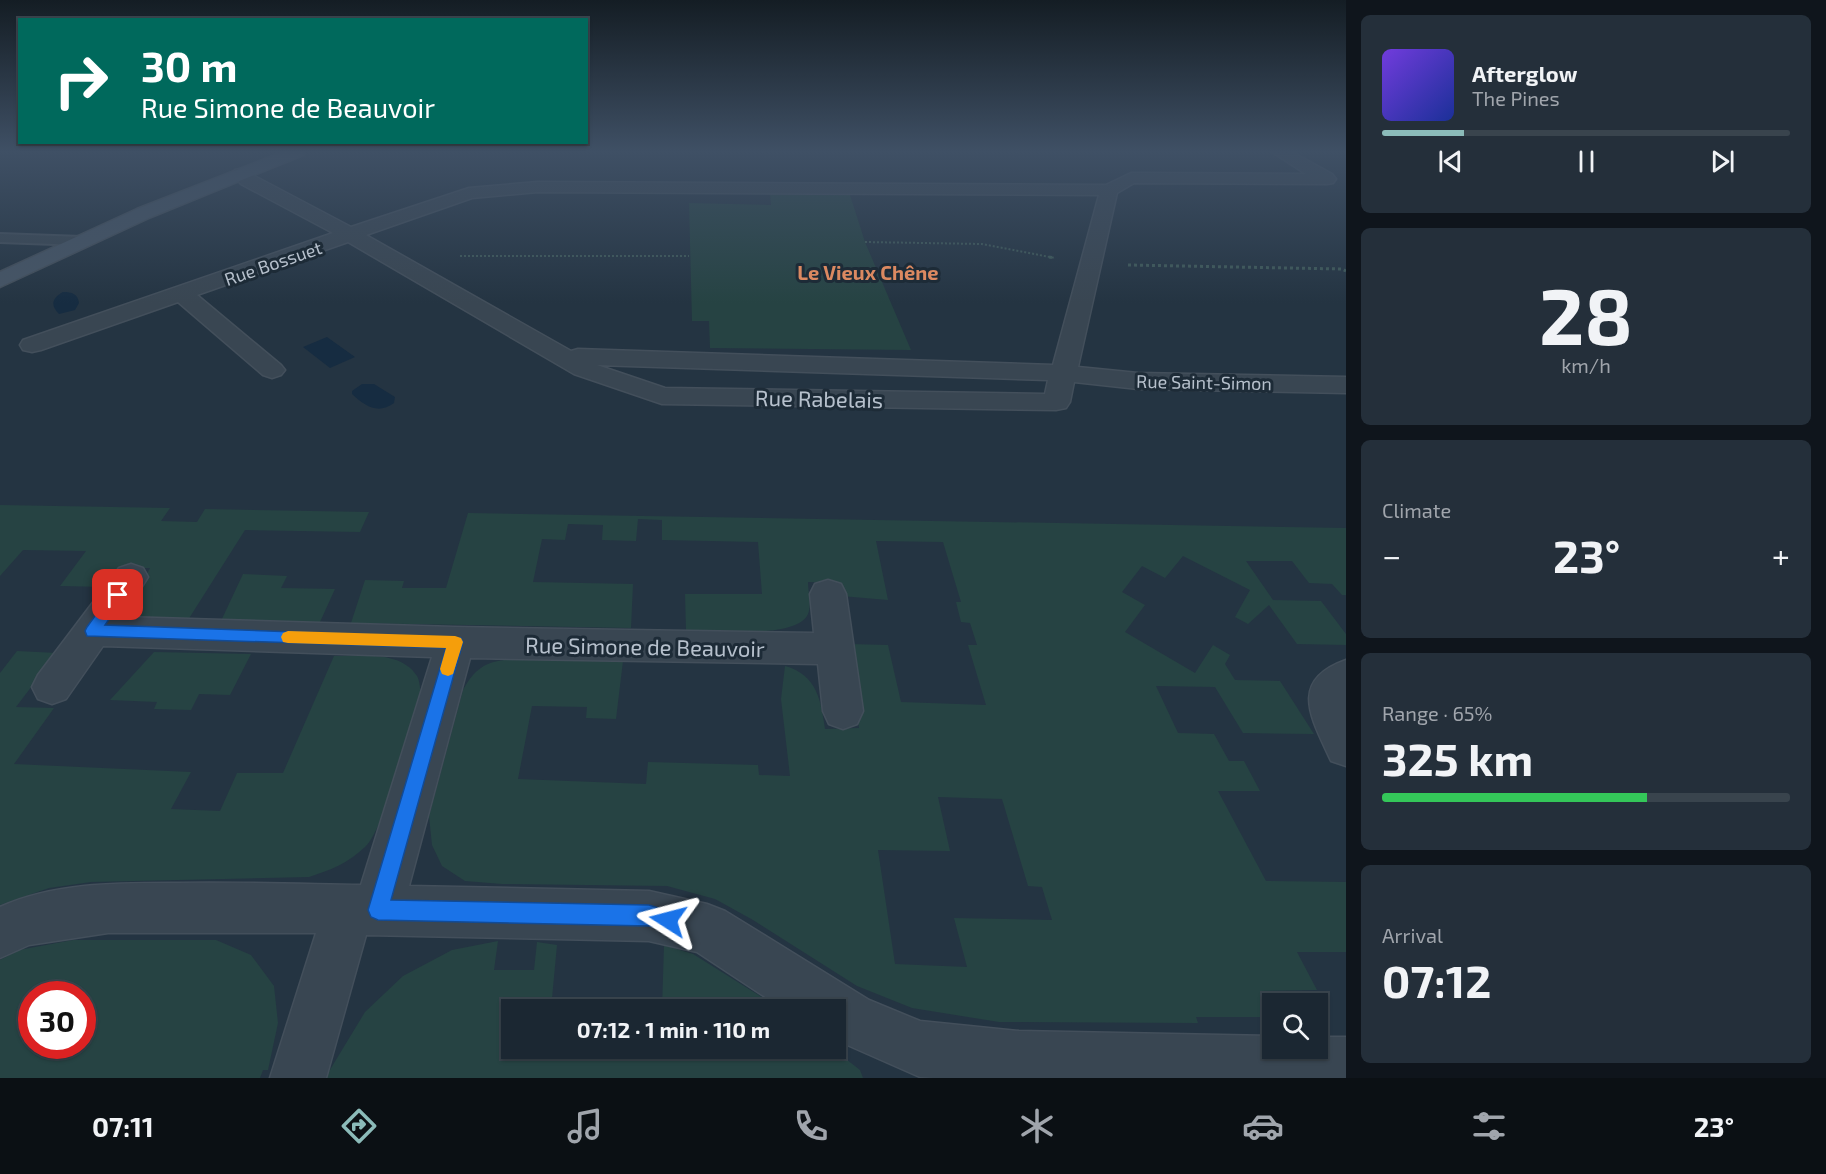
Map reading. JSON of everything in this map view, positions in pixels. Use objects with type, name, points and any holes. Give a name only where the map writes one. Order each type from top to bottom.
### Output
[{"type":"main road","points":[[0,280],[82,241],[174,202]]},
{"type":"street","name":"Rue Rabelais","points":[[289,202],[353,236],[583,369],[662,396],[1056,402],[1106,202]]},
{"type":"street","name":"Rue Bossuet","points":[[32,345],[353,236],[444,202]]},
{"type":"street","name":"Rue Bossuet","points":[[182,294],[272,370]]},
{"type":"street","name":"Rue Rabelais","points":[[561,357],[1063,373]]},
{"type":"street","name":"Rue Saint-Simon","points":[[1063,373],[1138,381],[1346,385]]},
{"type":"street","points":[[52,687],[131,577]]},
{"type":"street","points":[[828,594],[843,711]]},
{"type":"street","name":"Rue Simone de Beauvoir","points":[[93,631],[455,642],[835,649]]},
{"type":"street","points":[[298,1078],[363,910],[455,642]]},
{"type":"street","points":[[1346,677],[1331,687],[1330,715],[1346,747]]},
{"type":"street","points":[[0,933],[26,921],[108,908],[228,907],[649,915],[707,928],[818,999]]},
{"type":"street","points":[[846,1017],[920,1049],[1019,1059],[1346,1065]]},
{"type":"lane","points":[[0,238],[82,241]]},
{"type":"path","points":[[865,242],[982,244],[1090,264],[1342,268],[1346,271]]},
{"type":"path","points":[[447,291],[459,256],[689,256]]},
{"type":"green space","points":[[771,202],[852,202],[865,242],[911,350],[710,348],[709,321],[692,321],[689,203],[771,205]]},
{"type":"green space","points":[[0,505],[170,508],[161,521],[197,522],[205,509],[369,512],[360,532],[245,530],[188,620],[136,615],[133,601],[150,568],[121,568],[106,587],[60,586],[86,551],[23,550],[0,576]]},
{"type":"green space","points":[[468,513],[1346,528],[1346,595],[1342,595],[1332,584],[1309,583],[1292,561],[1246,561],[1273,600],[1321,601],[1346,634],[1346,645],[1297,644],[1269,605],[1248,624],[1235,617],[1250,590],[1183,556],[1165,578],[1142,566],[1122,592],[1145,605],[1125,632],[1195,673],[1213,645],[1230,655],[1225,664],[1235,680],[1280,681],[1314,734],[1243,733],[1215,687],[1156,686],[1178,733],[1214,734],[1229,761],[1244,761],[1260,791],[1218,791],[1266,881],[1346,882],[1346,952],[1297,952],[1317,990],[1260,991],[1262,1017],[1196,1017],[1198,1023],[999,1022],[912,1008],[857,986],[753,920],[715,899],[667,886],[502,884],[465,881],[442,866],[432,845],[429,816],[463,690],[473,675],[488,664],[517,658],[623,661],[616,719],[586,718],[587,707],[532,706],[518,779],[646,784],[648,762],[758,765],[759,775],[790,776],[781,699],[785,666],[796,670],[811,682],[822,708],[825,729],[859,728],[848,644],[888,645],[901,702],[986,705],[968,645],[977,645],[970,623],[961,622],[956,602],[961,602],[943,542],[876,541],[888,600],[841,596],[839,583],[808,582],[809,610],[801,622],[788,627],[752,632],[686,630],[685,594],[762,594],[758,542],[662,540],[662,520],[638,519],[636,541],[602,540],[603,525],[568,524],[565,540],[542,539],[533,582],[633,584],[631,628],[351,623],[365,580],[404,581],[402,588],[446,588]],"holes":[[[938,797],[1002,799],[1028,886],[1042,887],[1052,920],[954,918],[967,967],[895,964],[878,850],[950,851]]]},
{"type":"green space","points":[[243,574],[287,576],[281,588],[335,589],[320,622],[221,621]]},
{"type":"green space","points":[[17,651],[57,653],[16,707],[54,708],[14,764],[191,772],[171,809],[220,811],[237,773],[283,773],[334,656],[379,656],[401,662],[417,676],[421,695],[397,776],[373,837],[352,857],[325,872],[309,877],[91,882],[49,888],[0,905],[0,673]]},
{"type":"green space","points":[[154,652],[251,654],[230,695],[199,694],[191,710],[154,709],[157,702],[110,700]]},
{"type":"green space","points":[[73,940],[216,940],[251,955],[274,986],[278,1023],[268,1070],[263,1070],[260,1078],[0,1078],[0,960],[19,950]]},
{"type":"green space","points":[[498,941],[494,970],[534,970],[537,942],[557,945],[552,999],[501,999],[501,1059],[846,1059],[860,1070],[863,1078],[325,1078],[365,1012],[403,976],[452,950]]},
{"type":"green space","points":[[664,945],[693,954],[765,999],[662,999]]},
{"type":"water","points":[[63,292],[74,294],[79,303],[75,310],[59,314],[53,305],[56,297]]},
{"type":"water","points":[[327,337],[355,357],[330,368],[303,347]]},
{"type":"water","points":[[362,384],[374,384],[395,397],[394,403],[388,407],[372,408],[352,394],[352,391]]},
{"type":"slow traffic","points":[[288,637],[455,642],[448,669]]},
{"type":"district","name":"Le Vieux Chêne","points":[[868,272]]},
{"type":"route","points":[[118,595],[93,631],[455,642],[378,910],[649,915],[668,920]]}]
